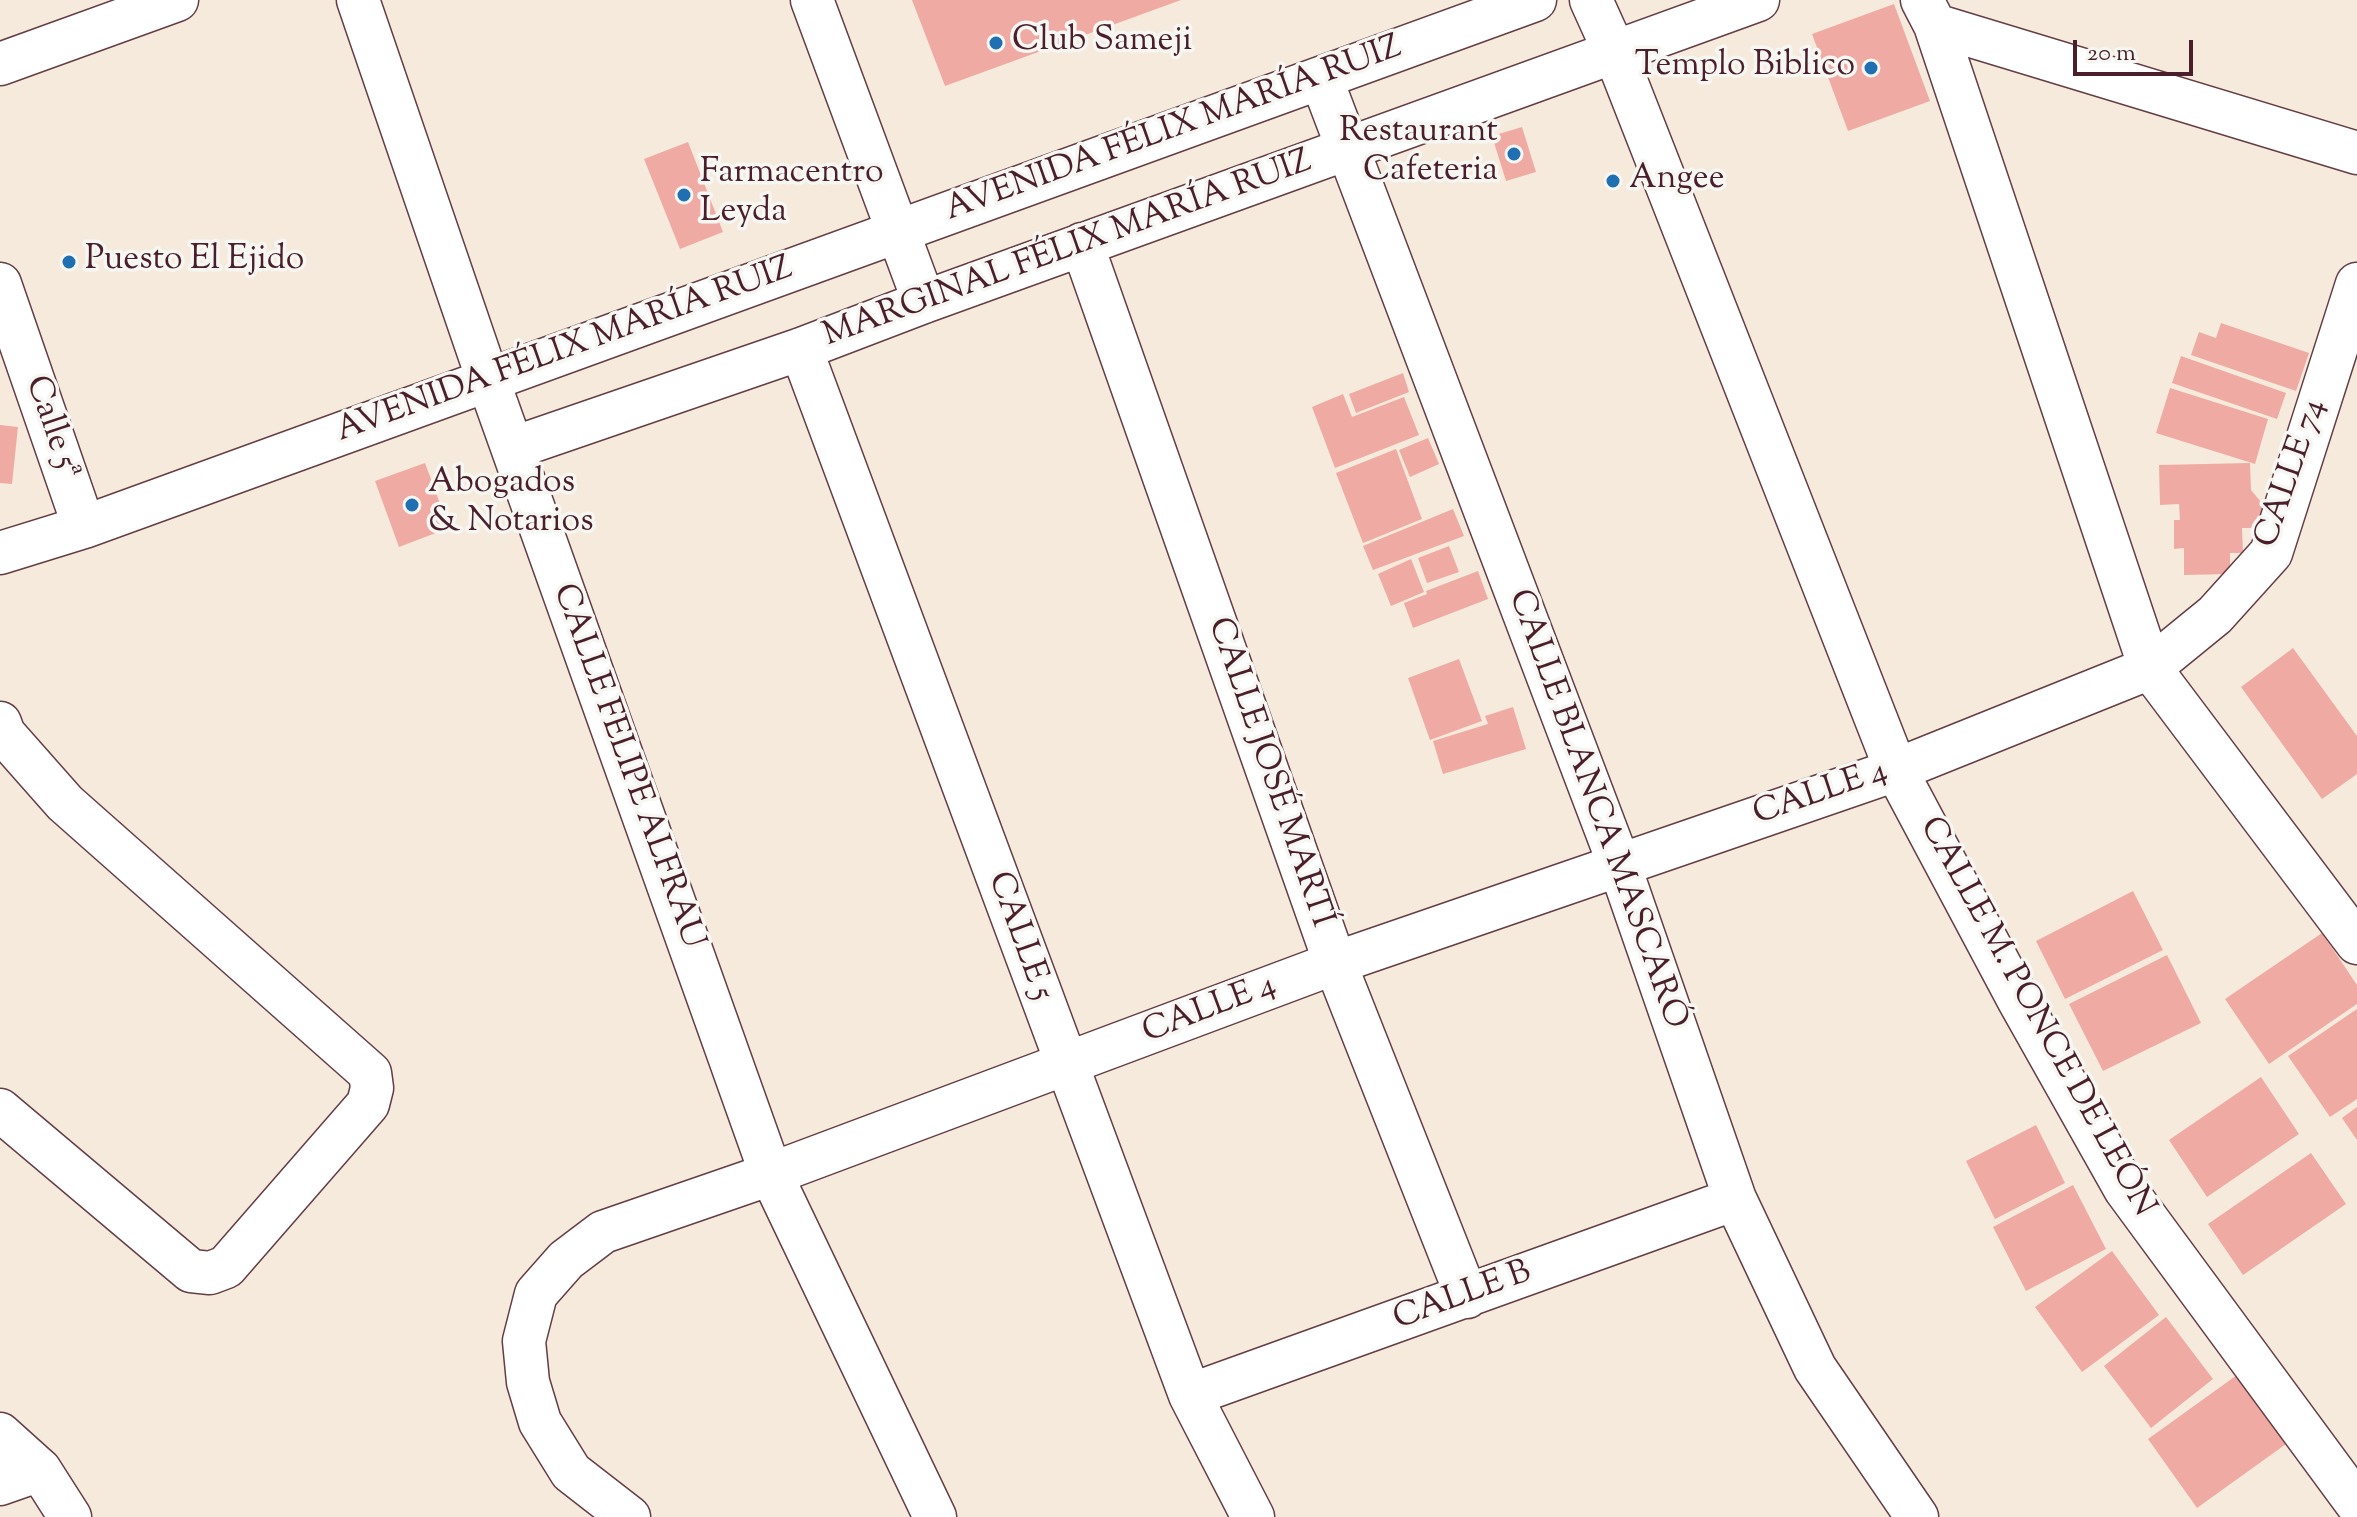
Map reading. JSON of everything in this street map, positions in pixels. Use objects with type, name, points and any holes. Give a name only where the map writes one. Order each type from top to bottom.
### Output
[{"type":"street","points":[[0,64],[177,0]]},
{"type":"street","name":"CALLE FELIPE ALFRAU","points":[[358,0],[488,380],[771,1174],[935,1517]]},
{"type":"street","points":[[812,0],[924,302]]},
{"type":"street","name":"AVENIDA FÉLIX MARÍA RUIZ","points":[[0,553],[84,527],[1535,0]]},
{"type":"street","name":"CALLE M. PONCE DE LEÓN","points":[[1591,0],[1615,53],[1896,770],[2018,999],[2125,1189],[2357,1504]]},
{"type":"street","name":"MARGINAL FÉLIX MARÍA RUIZ","points":[[513,448],[801,349],[1758,0]]},
{"type":"street","points":[[1928,12],[2357,153]]},
{"type":"street","points":[[1928,12],[2150,668],[2357,943]]},
{"type":"street","name":"CALLE BLANCA MASCARÓ","points":[[1321,78],[1619,864],[1735,1199],[1815,1368],[1917,1517]]},
{"type":"street","name":"CALLE JOSÉ MARTÍ","points":[[1082,244],[1335,963],[1467,1297]]},
{"type":"street","name":"Calle 5ª","points":[[0,284],[84,527]]},
{"type":"street","name":"CALLE 74","points":[[2150,668],[2215,615],[2271,553],[2357,284]]},
{"type":"street","name":"CALLE 5","points":[[801,349],[1190,1395],[1253,1517]]},
{"type":"street","name":"CALLE 4","points":[[629,1517],[571,1472],[540,1422],[528,1382],[524,1341],[536,1294],[566,1260],[603,1232],[1066,1066],[1335,963],[1896,770],[2150,668]]},
{"type":"street","points":[[0,723],[4,734],[65,803],[370,1073],[372,1088],[368,1104],[226,1267],[210,1273],[191,1271],[0,1110]]},
{"type":"street","name":"CALLE B","points":[[1190,1395],[1735,1199]]},
{"type":"street","points":[[0,1434],[40,1470],[70,1517]]},
{"type":"street","points":[[0,1484],[40,1470]]},
{"type":"building","name":"Club Sameji","points":[[912,0],[1181,0],[945,86]]},
{"type":"building","name":"Templo Biblico","points":[[1894,4],[1930,101],[1848,131],[1812,34]]},
{"type":"building","name":"Restaurant Cafeteria","points":[[1522,127],[1536,172],[1506,181],[1492,136]]},
{"type":"building","name":"Farmacentro Leyda","points":[[688,142],[723,232],[680,249],[644,159]]},
{"type":"building","points":[[2221,323],[2309,353],[2296,391],[2191,355],[2199,332],[2216,338]]},
{"type":"building","points":[[2181,356],[2286,393],[2277,419],[2172,383]]},
{"type":"building","points":[[1403,373],[1409,392],[1356,413],[1349,394]]},
{"type":"building","points":[[2170,388],[2268,419],[2255,464],[2156,433]]},
{"type":"building","points":[[1343,394],[1352,417],[1404,397],[1419,435],[1335,468],[1312,407]]},
{"type":"building","points":[[0,425],[18,427],[12,484],[0,483]]},
{"type":"building","points":[[1428,438],[1439,464],[1410,477],[1399,450]]},
{"type":"building","points":[[1396,449],[1422,519],[1363,543],[1336,473]]},
{"type":"building","name":"Abogados & Notarios","points":[[425,463],[449,528],[399,547],[375,481]]},
{"type":"building","points":[[2250,463],[2251,490],[2266,508],[2266,528],[2242,528],[2243,553],[2230,553],[2230,574],[2184,575],[2184,548],[2174,549],[2174,520],[2180,520],[2179,504],[2160,505],[2159,465]]},
{"type":"building","points":[[1453,509],[1464,536],[1373,570],[1363,546]]},
{"type":"building","points":[[1449,546],[1459,572],[1427,583],[1418,558]]},
{"type":"building","points":[[1411,559],[1424,592],[1391,606],[1378,574]]},
{"type":"building","points":[[1478,571],[1488,599],[1413,628],[1404,603]]},
{"type":"building","points":[[2293,648],[2357,736],[2357,774],[2322,799],[2241,687]]},
{"type":"building","points":[[1459,659],[1482,721],[1430,740],[1408,678]]},
{"type":"building","points":[[1513,707],[1526,749],[1443,774],[1433,741],[1488,724],[1485,716]]},
{"type":"building","points":[[2133,891],[2163,950],[2065,999],[2036,941]]},
{"type":"building","points":[[2322,933],[2357,985],[2357,1004],[2269,1064],[2225,999]]},
{"type":"building","points":[[2167,955],[2201,1023],[2103,1071],[2069,1004]]},
{"type":"building","points":[[2357,1009],[2357,1099],[2330,1117],[2288,1056]]},
{"type":"building","points":[[2261,1077],[2299,1134],[2207,1197],[2169,1140]]},
{"type":"building","points":[[2357,1107],[2357,1140],[2342,1118]]},
{"type":"building","points":[[2036,1125],[2065,1183],[1995,1219],[1966,1161]]},
{"type":"building","points":[[2311,1153],[2346,1204],[2243,1275],[2208,1224]]},
{"type":"building","points":[[2073,1185],[2106,1249],[2026,1291],[1993,1227]]},
{"type":"building","points":[[2112,1251],[2159,1315],[2082,1372],[2035,1307]]},
{"type":"building","points":[[2166,1317],[2213,1379],[2151,1428],[2104,1366]]},
{"type":"building","points":[[2237,1375],[2286,1444],[2197,1508],[2148,1439]]},
{"type":"place","name":"Club Sameji","points":[[996,43]]},
{"type":"place","name":"Templo Biblico","points":[[1871,68]]},
{"type":"place","name":"Restaurant Cafeteria","points":[[1514,154]]},
{"type":"place","name":"Angee","points":[[1613,181]]},
{"type":"place","name":"Farmacentro Leyda","points":[[684,195]]},
{"type":"place","name":"Puesto El Ejido","points":[[69,262]]},
{"type":"place","name":"Abogados & Notarios","points":[[412,505]]}]
